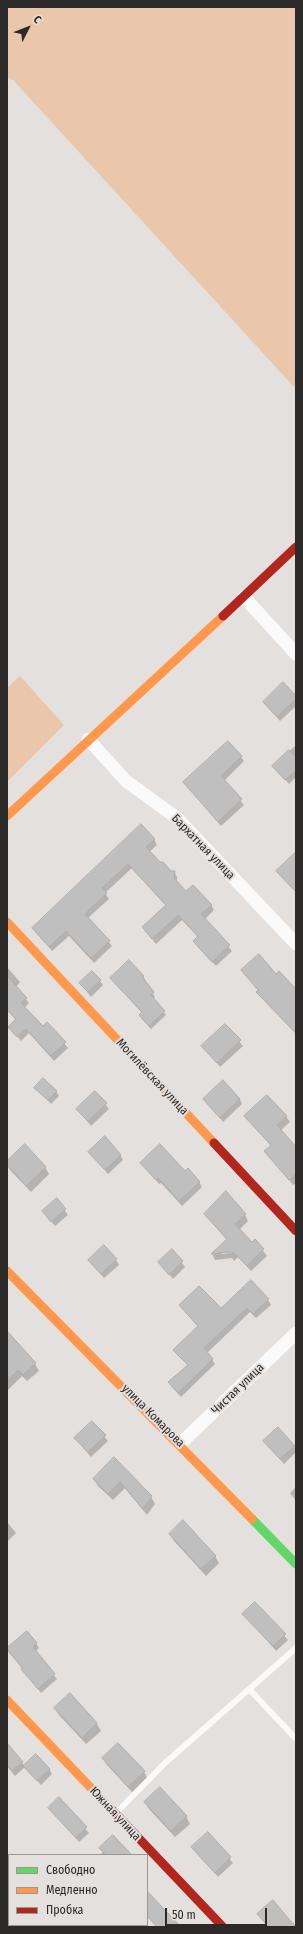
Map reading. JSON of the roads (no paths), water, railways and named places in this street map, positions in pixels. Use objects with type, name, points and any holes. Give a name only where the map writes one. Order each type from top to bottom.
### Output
[{"type":"street","points":[[7,816],[88,738],[244,597],[296,547]]},
{"type":"street","points":[[244,597],[296,654]]},
{"type":"street","name":"Бархатная улица","points":[[88,738],[126,781],[177,818],[296,944]]},
{"type":"street","name":"Могилёвская улица","points":[[7,922],[296,1231]]},
{"type":"street","name":"улица Комарова","points":[[7,1271],[180,1444],[296,1564]]},
{"type":"street","name":"Чистая улица","points":[[180,1444],[296,1334]]},
{"type":"street","name":"Южная улица","points":[[7,1700],[222,1927]]},
{"type":"lane","points":[[115,1814],[165,1763],[250,1690],[296,1648]]},
{"type":"lane","points":[[250,1690],[296,1739]]}]
